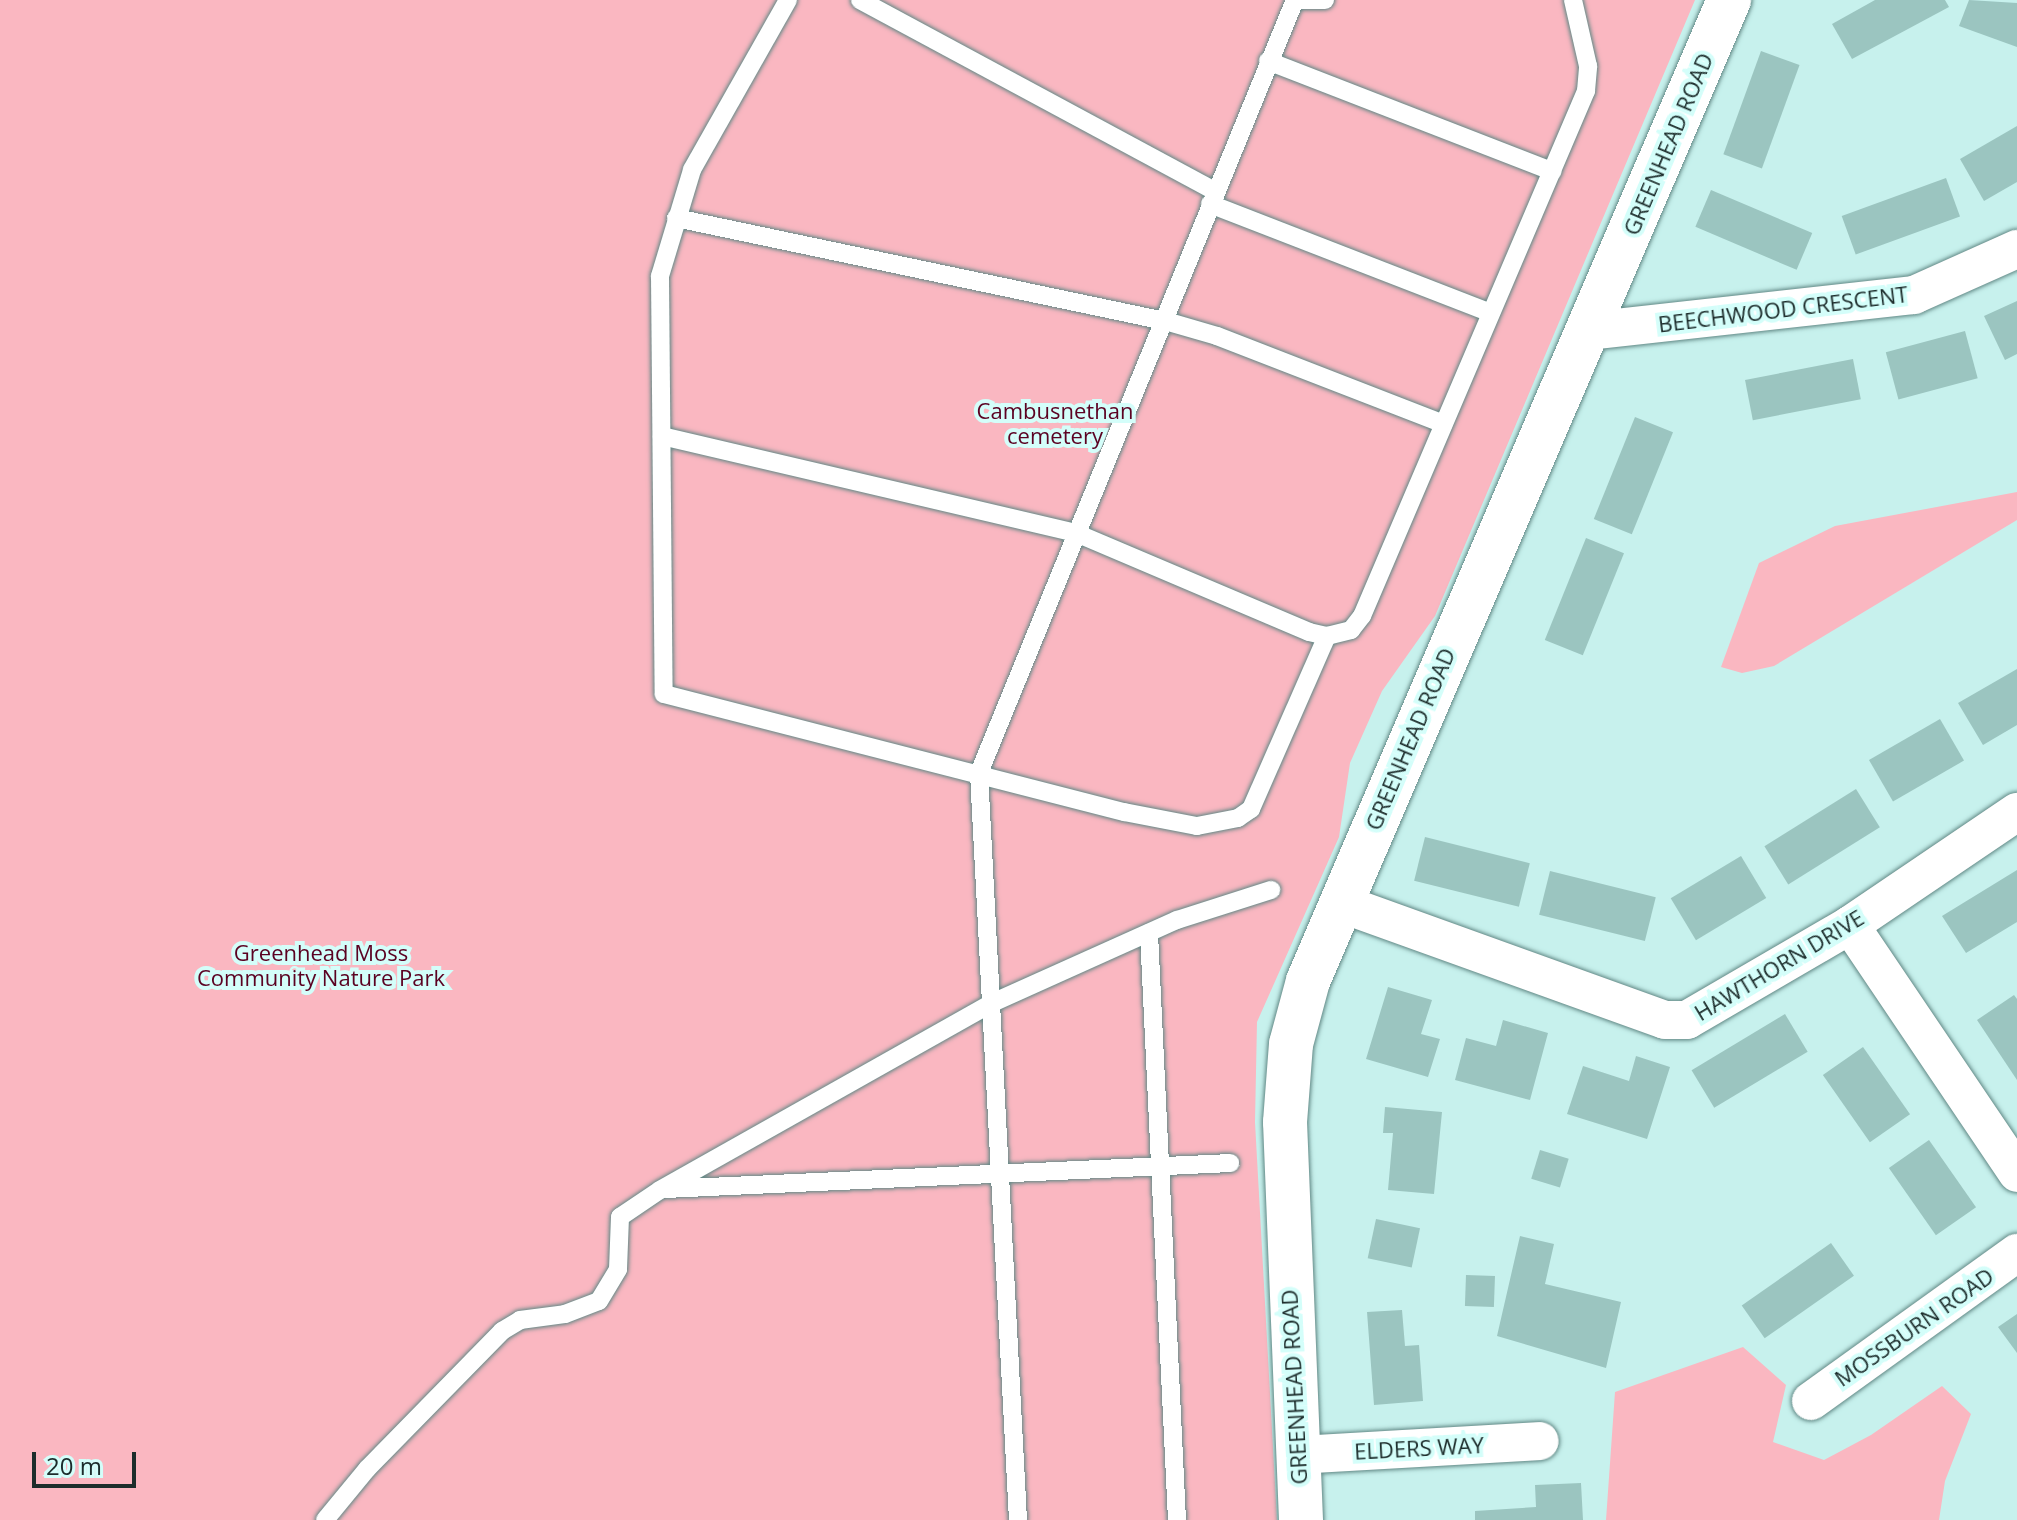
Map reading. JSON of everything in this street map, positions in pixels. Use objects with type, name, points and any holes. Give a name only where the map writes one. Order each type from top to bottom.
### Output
[{"type":"street","name":"GREENHEAD ROAD","points":[[1301,1520],[1285,1122],[1291,1044],[1308,981],[1588,331],[1737,3]]},
{"type":"street","name":"BEECHWOOD CRESCENT","points":[[1588,331],[1914,295],[2017,249]]},
{"type":"street","name":"HAWTHORN DRIVE","points":[[1340,903],[1665,1020],[1687,1020],[1850,925],[2017,812]]},
{"type":"street","points":[[1850,925],[2017,1173]]},
{"type":"street","name":"MOSSBURN ROAD","points":[[1811,1401],[2017,1253]]},
{"type":"street","name":"ELDERS WAY","points":[[1297,1455],[1540,1441]]},
{"type":"lane","points":[[788,0],[692,170],[660,276],[664,694],[1197,826],[1238,818],[1251,809],[1327,636]]},
{"type":"lane","points":[[860,0],[1212,197],[1491,313]]},
{"type":"lane","points":[[1018,1520],[979,773],[1268,61],[1296,0],[1325,0]]},
{"type":"lane","points":[[662,436],[1076,533],[1327,636],[1351,630],[1362,616],[1586,91],[1588,66],[1573,0]]},
{"type":"lane","points":[[1268,61],[1552,171]]},
{"type":"lane","points":[[676,218],[1162,320],[1217,336],[1444,424]]},
{"type":"lane","points":[[325,1520],[367,1469],[502,1331],[520,1320],[565,1314],[599,1301],[618,1269],[620,1217],[660,1190],[992,1003],[1149,933],[1271,890]]},
{"type":"lane","points":[[1149,933],[1177,1520]]},
{"type":"lane","points":[[660,1190],[1230,1163]]},
{"type":"green space","points":[[0,0],[1695,0],[1435,616],[1382,691],[1350,763],[1339,837],[1257,1022],[1255,1122],[1277,1520],[0,1520]]},
{"type":"green space","points":[[2017,492],[2017,520],[1774,666],[1742,673],[1721,667],[1759,563],[1835,526]]},
{"type":"green space","points":[[1743,1347],[1786,1385],[1773,1442],[1824,1460],[1871,1435],[1942,1386],[1971,1414],[1945,1481],[1939,1520],[1606,1520],[1615,1392]]},
{"type":"building","points":[[1875,0],[1945,0],[1949,7],[1852,59],[1832,24]]},
{"type":"building","points":[[1969,0],[2017,3],[2017,47],[1959,26]]},
{"type":"building","points":[[1761,51],[1800,65],[1762,168],[1723,154]]},
{"type":"building","points":[[2017,126],[2017,182],[1984,201],[1960,159]]},
{"type":"building","points":[[1946,178],[1960,217],[1856,254],[1842,216]]},
{"type":"building","points":[[1711,190],[1812,233],[1797,270],[1695,227]]},
{"type":"building","points":[[2017,301],[2017,354],[2005,360],[1984,316]]},
{"type":"building","points":[[1965,331],[1978,378],[1898,400],[1886,352]]},
{"type":"building","points":[[1853,359],[1861,399],[1753,420],[1745,380]]},
{"type":"building","points":[[1635,417],[1673,432],[1632,534],[1594,519]]},
{"type":"building","points":[[1586,538],[1624,553],[1583,655],[1545,640]]},
{"type":"building","points":[[2017,669],[2017,725],[1983,745],[1958,703]]},
{"type":"building","points":[[1940,719],[1964,761],[1893,802],[1869,760]]},
{"type":"building","points":[[1856,789],[1880,827],[1788,884],[1764,846]]},
{"type":"building","points":[[1425,837],[1530,863],[1519,907],[1414,881]]},
{"type":"building","points":[[1741,856],[1766,898],[1696,940],[1671,898]]},
{"type":"building","points":[[2017,870],[2017,922],[1966,953],[1942,916]]},
{"type":"building","points":[[1550,871],[1656,897],[1645,941],[1539,915]]},
{"type":"building","points":[[1388,987],[1432,1000],[1421,1034],[1440,1039],[1428,1077],[1366,1059]]},
{"type":"building","points":[[2014,995],[2017,999],[2017,1080],[1977,1020]]},
{"type":"building","points":[[1785,1014],[1808,1052],[1714,1108],[1692,1070]]},
{"type":"building","points":[[1503,1020],[1548,1033],[1530,1100],[1455,1080],[1466,1038],[1496,1046]]},
{"type":"building","points":[[1863,1047],[1910,1114],[1870,1142],[1823,1075]]},
{"type":"building","points":[[1636,1056],[1670,1067],[1647,1139],[1567,1114],[1583,1066],[1629,1081]]},
{"type":"building","points":[[1385,1107],[1442,1112],[1434,1194],[1388,1190],[1393,1133],[1383,1133]]},
{"type":"building","points":[[1929,1140],[1976,1207],[1936,1235],[1889,1168]]},
{"type":"building","points":[[1540,1150],[1569,1159],[1560,1187],[1531,1179]]},
{"type":"building","points":[[1376,1219],[1420,1228],[1412,1267],[1368,1258]]},
{"type":"building","points":[[1520,1236],[1554,1244],[1545,1284],[1621,1302],[1606,1368],[1497,1336]]},
{"type":"building","points":[[1831,1243],[1854,1276],[1765,1338],[1742,1306]]},
{"type":"building","points":[[1466,1275],[1495,1276],[1494,1307],[1465,1306]]},
{"type":"building","points":[[1402,1310],[1405,1346],[1419,1345],[1423,1401],[1374,1405],[1367,1312]]},
{"type":"building","points":[[2017,1314],[2017,1353],[1998,1327]]},
{"type":"building","points":[[1581,1483],[1583,1520],[1475,1520],[1475,1511],[1536,1507],[1535,1485]]},
{"type":"park label","name":"Cambusnethan cemetery","points":[[1055,422]]},
{"type":"park label","name":"Greenhead Moss Community Nature Park","points":[[321,964]]}]
